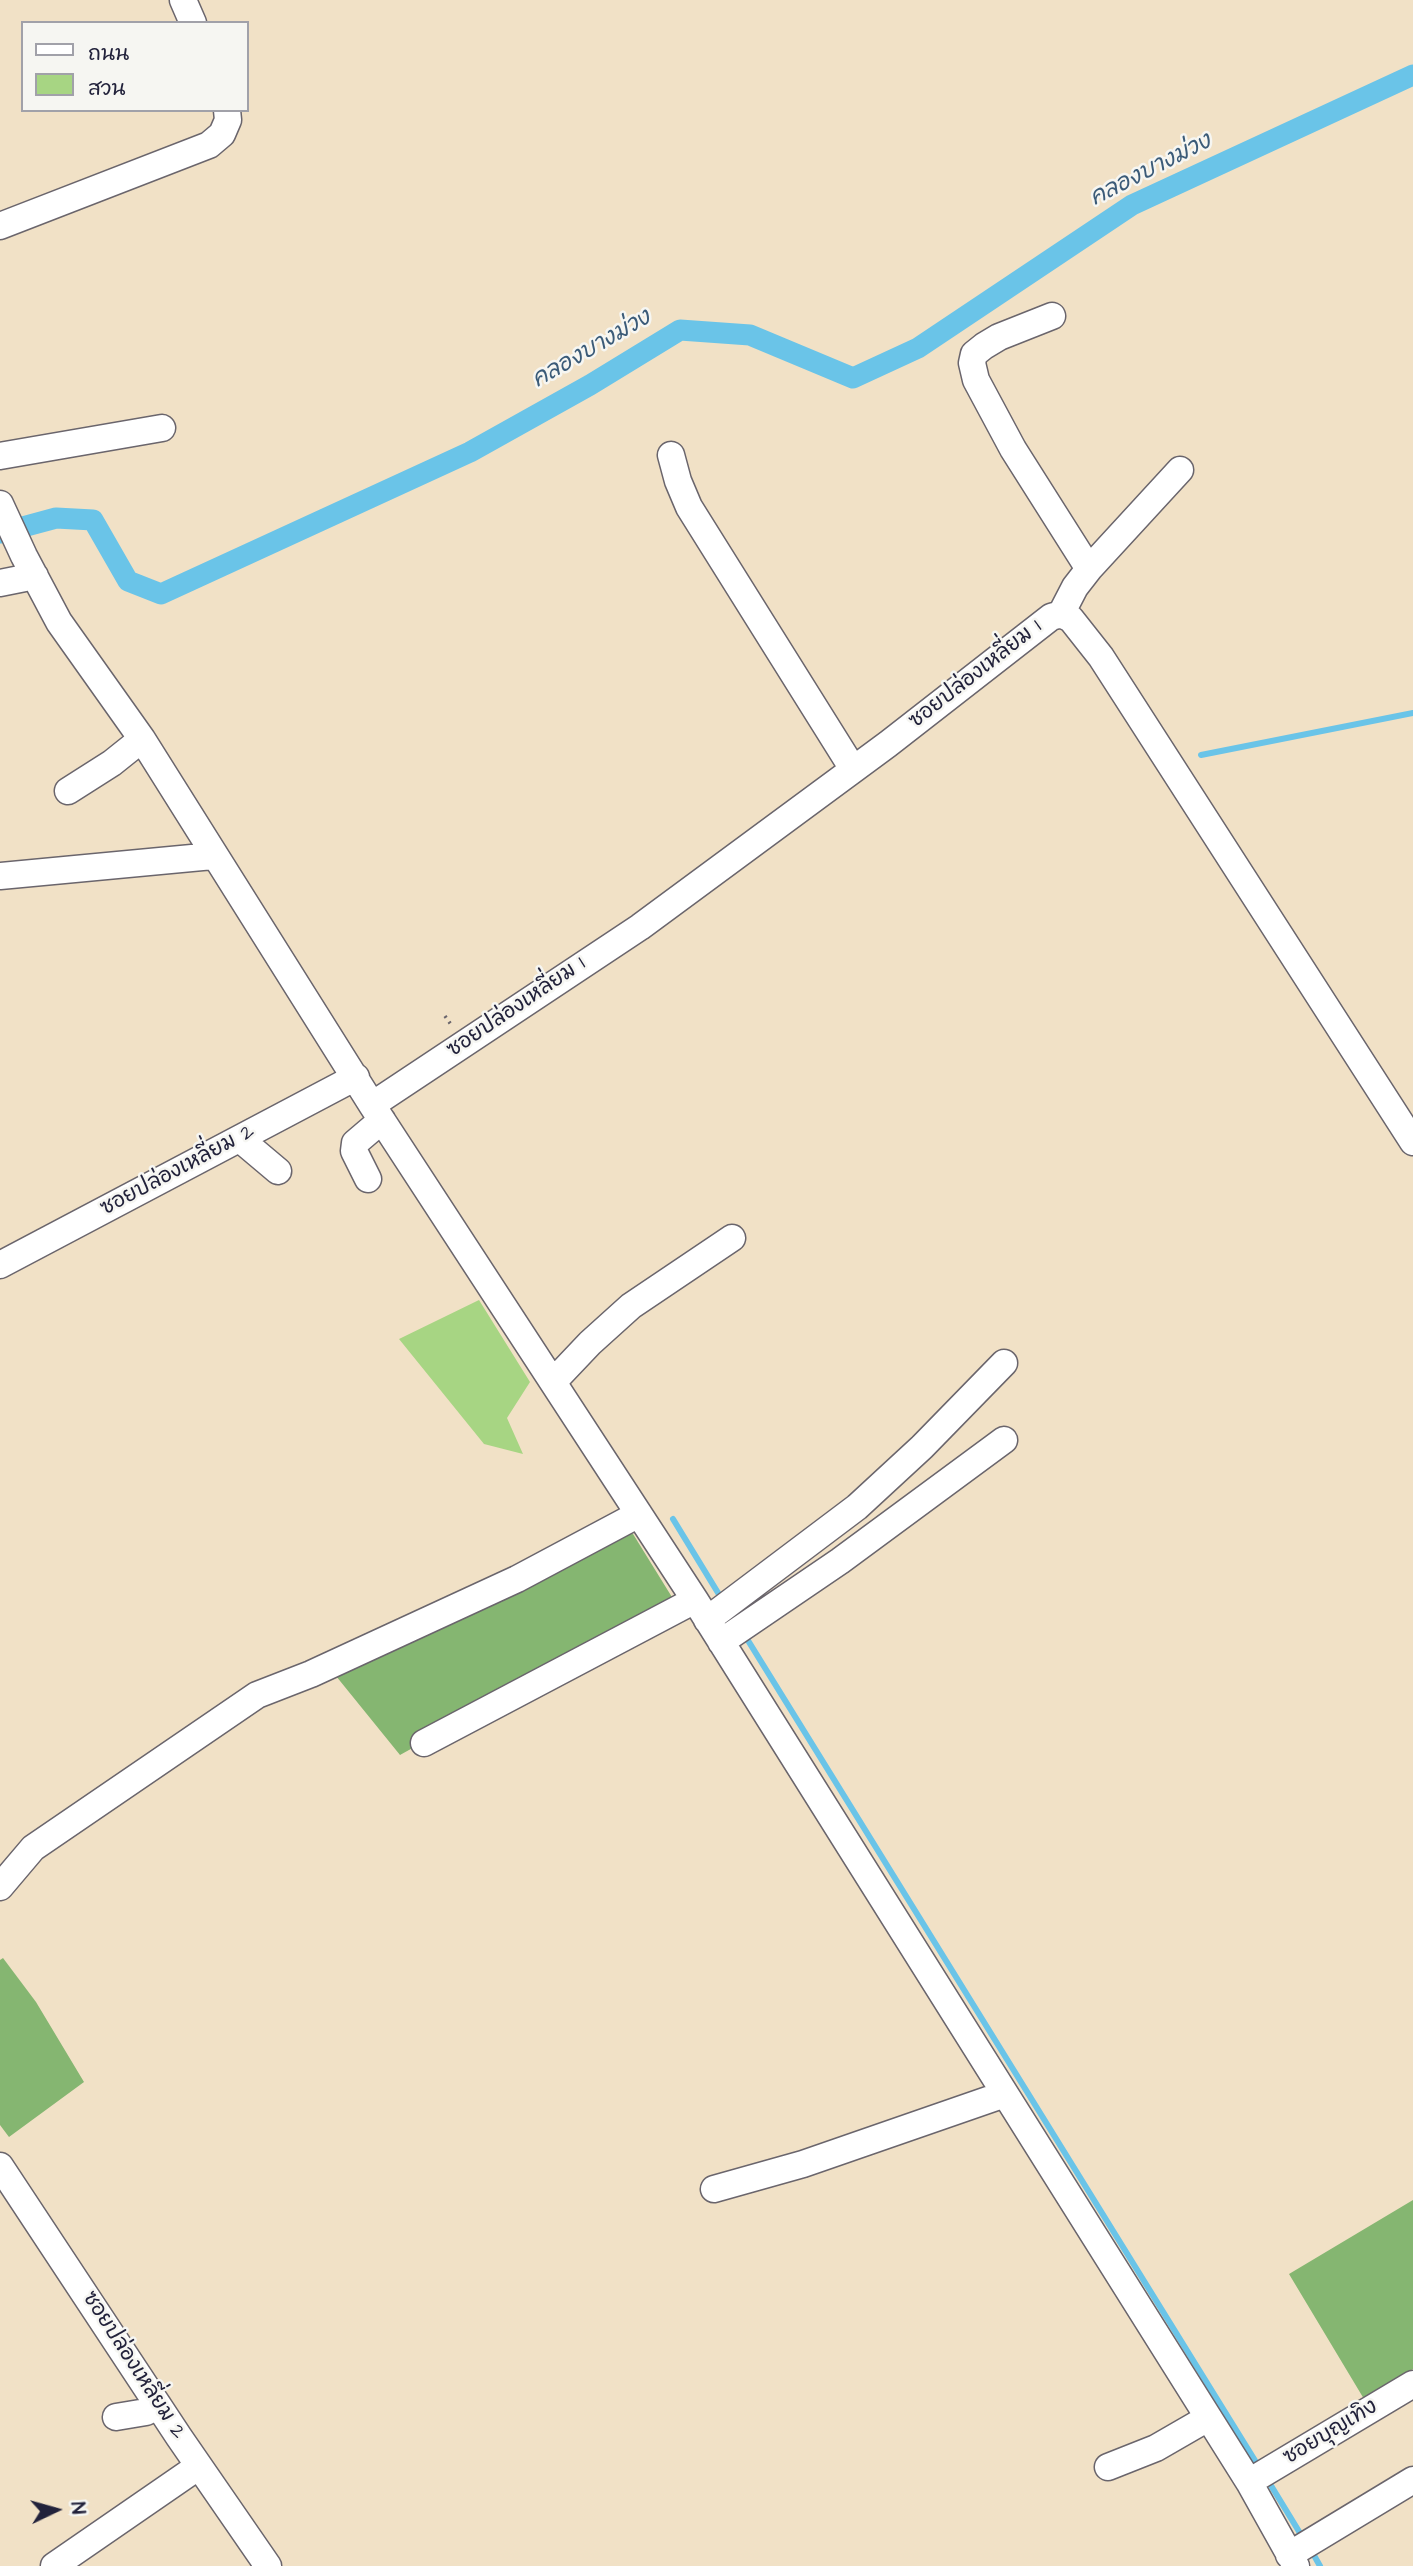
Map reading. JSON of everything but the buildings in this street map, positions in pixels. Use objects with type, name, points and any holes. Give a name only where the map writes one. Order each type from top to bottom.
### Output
[{"type":"street","points":[[183,0],[191,21]]},
{"type":"street","points":[[0,226],[209,145],[222,134],[228,120],[227,112]]},
{"type":"street","points":[[1052,316],[999,337],[974,354],[972,363],[976,380],[1013,449],[1089,569]]},
{"type":"street","points":[[0,456],[162,428]]},
{"type":"street","points":[[671,455],[689,507],[853,769]]},
{"type":"street","points":[[1061,614],[1075,587],[1089,569],[1180,470]]},
{"type":"street","points":[[0,505],[59,622],[142,739],[377,1112],[722,1642],[1249,2482],[1293,2561],[1413,2480]]},
{"type":"street","points":[[0,583],[29,566]]},
{"type":"street","name":"ซอยปล่องเหลี่ยม 1","points":[[368,1179],[354,1151],[355,1143],[377,1112],[640,927],[853,769],[1051,617],[1061,614],[1071,620],[1101,657],[1413,1142]]},
{"type":"street","points":[[68,791],[113,763],[142,739]]},
{"type":"street","points":[[0,876],[214,856]]},
{"type":"street","name":"ซอยปล่องเหลี่ยม 2","points":[[0,1265],[356,1077]]},
{"type":"street","points":[[240,1139],[278,1171]]},
{"type":"street","points":[[553,1382],[590,1343],[631,1306],[732,1238]]},
{"type":"street","points":[[424,1743],[701,1610],[857,1507],[922,1447],[1004,1363]]},
{"type":"street","points":[[722,1642],[839,1561],[1004,1440]]},
{"type":"street","points":[[0,1886],[33,1848],[257,1695],[311,1674],[517,1579],[639,1514]]},
{"type":"street","points":[[714,2189],[803,2164],[1005,2094]]},
{"type":"street","name":"ซอยปล่องเหลี่ยม 2","points":[[0,2165],[199,2466],[255,2561]]},
{"type":"street","name":"ซอยบุญเทิง","points":[[1249,2482],[1413,2384]]},
{"type":"street","points":[[116,2417],[146,2412],[159,2405]]},
{"type":"street","points":[[1108,2467],[1156,2448],[1208,2417]]},
{"type":"street","points":[[54,2566],[199,2466]]},
{"type":"green space","points":[[479,1300],[530,1382],[507,1418],[523,1454],[484,1444],[399,1339]]},
{"type":"green space","points":[[633,1534],[675,1602],[400,1755],[336,1676],[616,1535]]},
{"type":"green space","points":[[3,1958],[36,2002],[84,2082],[9,2137],[0,2125],[0,1960]]},
{"type":"green space","points":[[1413,2200],[1413,2369],[1364,2399],[1289,2274]]},
{"type":"waterway","name":"คลองบางม่วง","points":[[0,533],[56,518],[93,520],[128,581],[161,594],[470,452],[590,385],[680,330],[750,335],[853,378],[918,348],[1132,205],[1413,75]]},
{"type":"waterway","points":[[1201,755],[1413,713]]},
{"type":"waterway","points":[[673,1519],[723,1601]]},
{"type":"waterway","points":[[744,1634],[1259,2467]]},
{"type":"waterway","points":[[1267,2479],[1303,2538]]},
{"type":"waterway","points":[[1311,2550],[1320,2566]]}]
